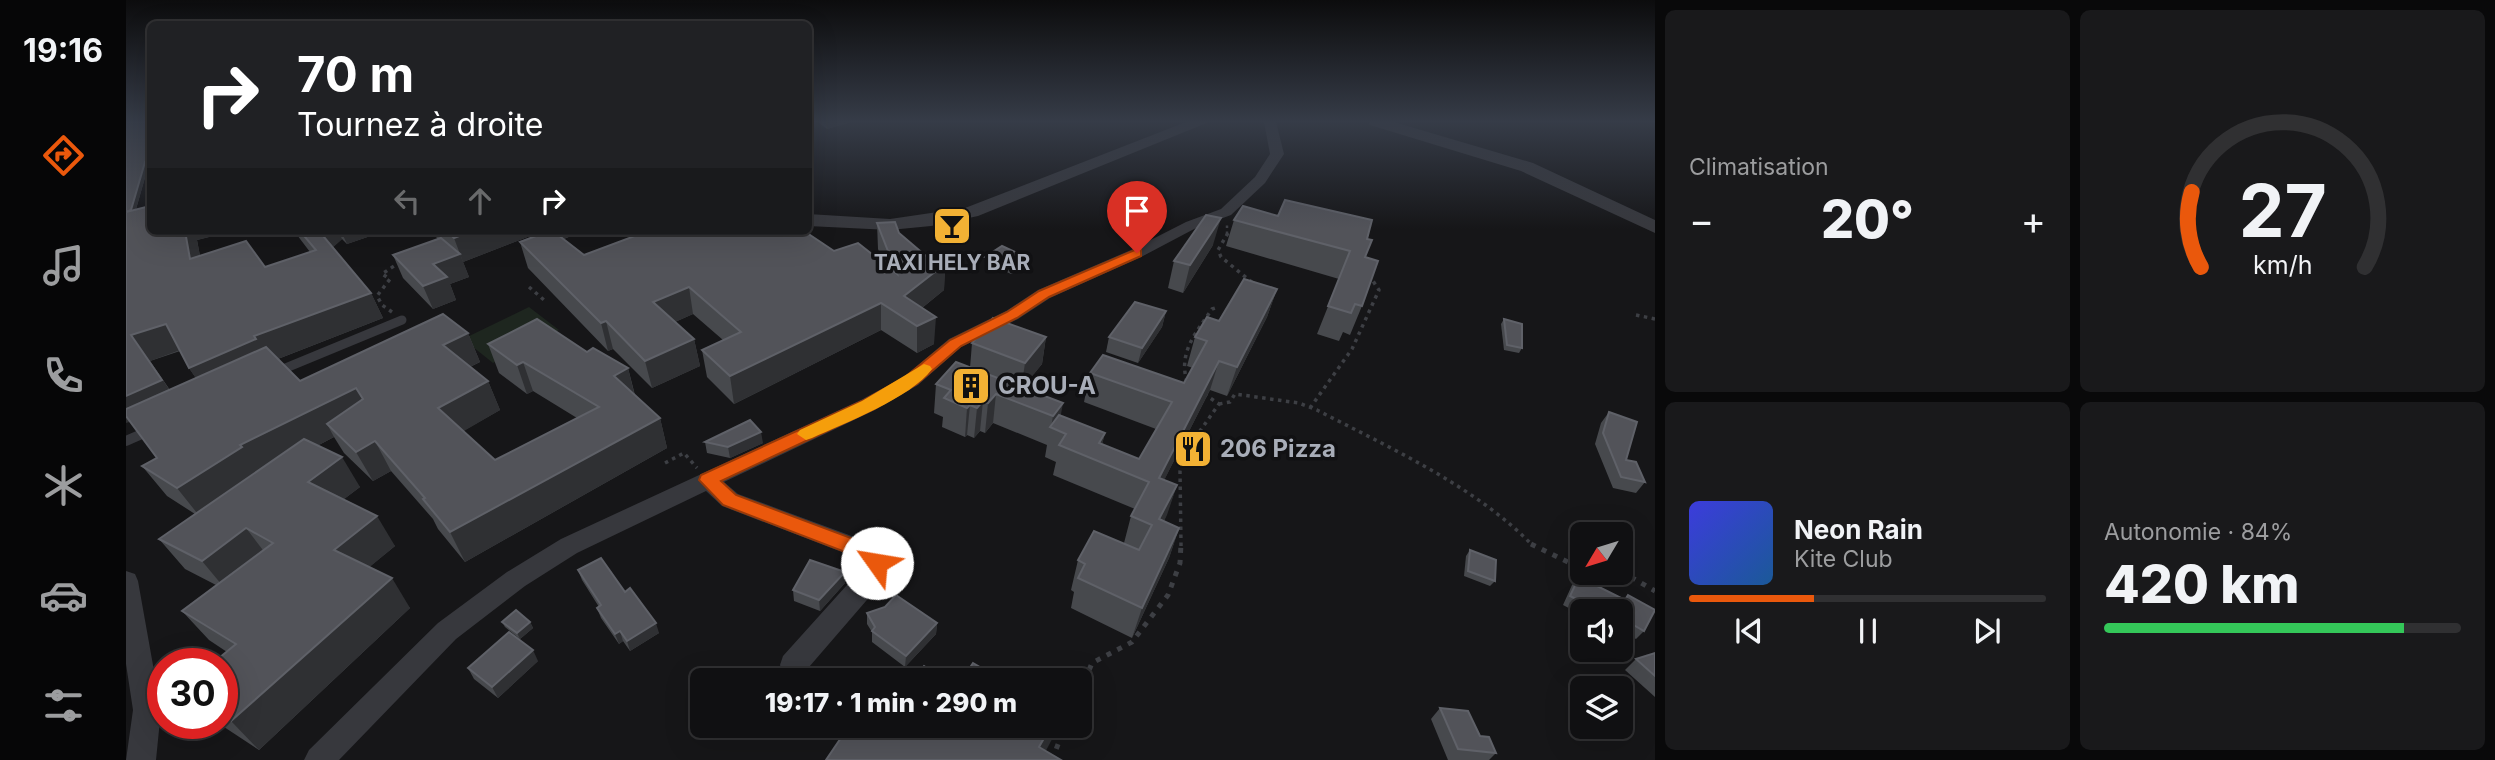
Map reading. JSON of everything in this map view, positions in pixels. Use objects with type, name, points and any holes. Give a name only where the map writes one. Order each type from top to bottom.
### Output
[{"type":"street","points":[[812,220],[870,226],[916,224],[951,217],[1110,157]]},
{"type":"street","points":[[319,760],[447,631],[516,579],[569,546],[868,405],[911,381],[955,343],[1012,315],[1044,294],[1137,253],[1191,225],[1227,220],[1275,157]]},
{"type":"street","points":[[1495,157],[1527,167],[1655,228]]},
{"type":"street","points":[[708,480],[730,500],[868,552],[877,563],[876,572],[793,665]]},
{"type":"street","points":[[126,581],[146,710],[141,760]]},
{"type":"lane","points":[[267,376],[402,320]]},
{"type":"lane","points":[[126,441],[162,425]]},
{"type":"path","points":[[1227,220],[1239,230]]},
{"type":"path","points":[[1227,220],[1228,232],[1218,250],[1221,257],[1249,278],[1256,288],[1255,291]]},
{"type":"path","points":[[402,320],[382,305],[377,296],[390,279],[382,274],[386,269],[411,258]]},
{"type":"path","points":[[1310,408],[1352,349],[1379,290],[1368,273]]},
{"type":"path","points":[[528,287],[544,300]]},
{"type":"path","points":[[1218,307],[1212,309],[1182,355],[1180,368],[1187,383],[1219,404],[1230,402],[1235,394],[1299,403],[1310,408],[1425,467],[1498,514],[1534,547],[1570,564]]},
{"type":"path","points":[[1636,316],[1655,319]]},
{"type":"path","points":[[1090,668],[1092,663],[1132,642],[1168,595],[1180,563],[1183,524],[1180,471],[1183,455],[1219,404]]},
{"type":"path","points":[[665,463],[684,453],[708,480]]},
{"type":"path","points":[[1633,578],[1655,591]]},
{"type":"path","points":[[1052,760],[1060,738]]},
{"type":"shaded area","points":[[529,307],[559,330],[493,363],[463,339]]},
{"type":"building","points":[[126,157],[147,157],[131,210],[126,212]]},
{"type":"building","points":[[1285,200],[1372,220],[1367,239],[1372,240],[1365,257],[1378,261],[1362,306],[1355,304],[1351,313],[1328,306],[1350,251],[1234,220],[1243,206],[1278,216]]},
{"type":"building","points":[[147,207],[147,235],[186,235],[190,259],[246,241],[265,267],[316,250],[303,235],[322,235],[371,293],[254,336],[256,339],[189,368],[166,324],[131,335],[162,380],[126,396],[126,212]]},
{"type":"building","points":[[1206,215],[1221,218],[1190,265],[1174,261]]},
{"type":"building","points":[[895,222],[899,233],[926,256],[945,264],[904,296],[936,317],[917,326],[881,303],[730,376],[702,350],[741,332],[689,287],[653,302],[694,339],[645,361],[606,321],[601,323],[520,242],[538,235],[558,235],[584,255],[637,235],[810,235],[834,251],[858,243],[897,274],[877,223]]},
{"type":"building","points":[[441,238],[460,254],[433,264],[447,277],[423,286],[393,255]]},
{"type":"building","points":[[1002,246],[1030,259],[1012,269],[985,257]]},
{"type":"building","points":[[1244,279],[1277,289],[1237,367],[1219,361],[1159,478],[1177,485],[1159,519],[1179,528],[1142,608],[1078,578],[1085,564],[1078,560],[1094,531],[1139,550],[1152,525],[1131,516],[1149,482],[1059,445],[1066,434],[1050,427],[1059,415],[1105,433],[1099,443],[1139,459],[1172,402],[1090,373],[1103,355],[1184,383],[1207,341],[1195,337],[1207,317],[1219,321]]},
{"type":"building","points":[[1135,302],[1166,311],[1142,348],[1109,337]]},
{"type":"building","points":[[443,314],[468,333],[443,345],[488,381],[438,408],[495,460],[599,407],[523,362],[517,365],[488,344],[537,319],[587,352],[593,348],[628,368],[614,376],[660,418],[450,532],[423,499],[425,498],[375,441],[356,452],[327,424],[363,399],[356,388],[240,445],[242,447],[177,488],[142,466],[157,458],[126,416],[126,409],[266,347],[300,381]]},
{"type":"building","points":[[993,318],[1046,337],[1025,363],[972,343]]},
{"type":"building","points":[[1504,319],[1522,324],[1522,348],[1507,345]]},
{"type":"building","points":[[956,362],[1063,403],[1053,416],[996,394],[988,403],[983,401],[977,408],[970,405],[967,408],[944,398],[951,390],[936,384]]},
{"type":"building","points":[[1609,412],[1637,422],[1626,460],[1636,462],[1645,482],[1621,477],[1603,433]]},
{"type":"building","points":[[750,420],[761,432],[728,447],[705,442]]},
{"type":"building","points":[[304,439],[342,457],[308,482],[377,516],[334,550],[392,578],[238,715],[238,648],[231,648],[236,644],[182,611],[273,543],[246,528],[202,561],[159,539]]},
{"type":"building","points":[[1470,550],[1496,560],[1495,581],[1468,571]]},
{"type":"building","points":[[601,558],[625,592],[630,588],[656,623],[627,641],[620,631],[615,634],[597,608],[601,605],[578,570]]},
{"type":"building","points":[[810,560],[845,572],[819,600],[793,590]]},
{"type":"building","points":[[1575,585],[1595,585],[1623,599],[1576,599],[1570,596]]},
{"type":"building","points":[[896,595],[937,623],[906,656],[872,631],[875,627],[867,613],[885,607]]},
{"type":"building","points":[[1628,595],[1655,610],[1644,631],[1633,625],[1633,599],[1626,599]]},
{"type":"building","points":[[516,610],[530,622],[517,633],[502,622]]},
{"type":"building","points":[[509,632],[533,650],[492,687],[468,668]]},
{"type":"building","points":[[1655,653],[1655,676],[1636,659]]},
{"type":"building","points":[[1440,708],[1468,711],[1480,736],[1489,737],[1496,753],[1458,749]]},
{"type":"building","points":[[841,738],[1044,738],[1039,747],[1061,760],[826,760]]},
{"type":"slow traffic","points":[[806,434],[868,405],[911,381],[924,369]]},
{"type":"place","name":"TAXI HELY BAR","points":[[952,226]]},
{"type":"place","name":"CROU-A","points":[[971,386]]},
{"type":"place","name":"206 Pizza","points":[[1193,449]]},
{"type":"route","points":[[877,563],[868,552],[730,500],[708,480],[868,405],[911,381],[955,343],[1012,315],[1044,294],[1137,253]]}]
